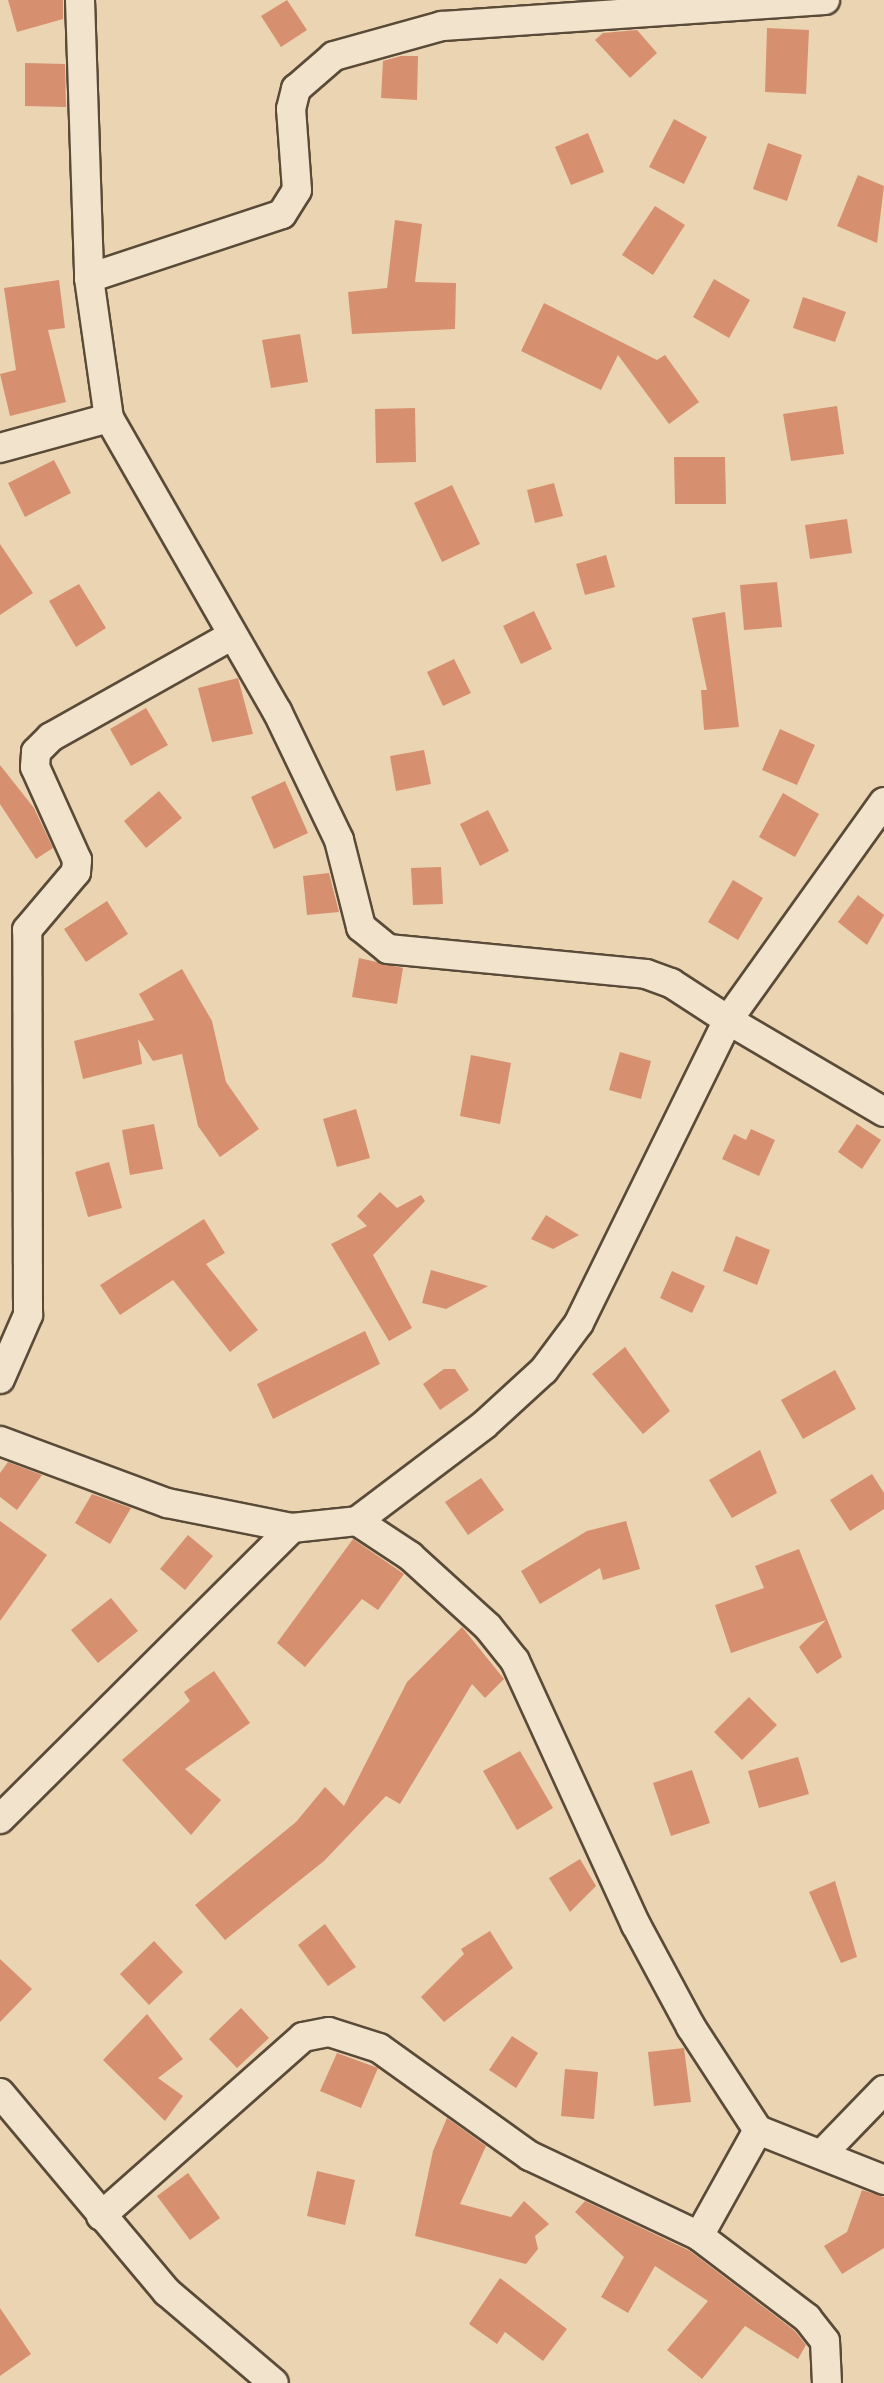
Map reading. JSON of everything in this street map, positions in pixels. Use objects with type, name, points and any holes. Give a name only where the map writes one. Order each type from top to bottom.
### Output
[{"type":"street","points":[[80,0],[89,278],[109,418],[277,711],[339,840],[361,927],[372,940],[426,955],[646,974],[884,1112]]},
{"type":"street","points":[[89,278],[288,208],[297,190],[291,110],[296,89],[334,56],[442,26],[825,0]]},
{"type":"street","points":[[0,448],[109,418]]},
{"type":"street","points":[[0,1380],[28,1315],[27,930],[76,872],[77,860],[34,767],[36,752],[51,737],[231,636]]},
{"type":"street","points":[[0,1441],[167,1503],[292,1528],[357,1521],[484,1425],[556,1354],[579,1322],[728,1020],[884,802]]},
{"type":"street","points":[[357,1521],[457,1597],[514,1661],[636,1925],[690,2027],[758,2130],[884,2180]]},
{"type":"street","points":[[0,1819],[292,1528]]},
{"type":"street","points":[[101,2216],[304,2038],[328,2032],[378,2048],[530,2156],[699,2236],[807,2318],[825,2341],[826,2383]]},
{"type":"street","points":[[822,2154],[884,2090]]},
{"type":"street","points":[[0,2093],[167,2292],[274,2383]]},
{"type":"street","points":[[699,2236],[758,2130]]},
{"type":"building","points":[[8,0],[63,0],[63,19],[17,32]]},
{"type":"building","points":[[287,0],[307,30],[281,47],[261,16]]},
{"type":"building","points":[[767,28],[809,30],[806,94],[765,92]]},
{"type":"building","points":[[637,30],[657,53],[630,78],[595,40],[603,33]]},
{"type":"building","points":[[418,56],[417,100],[381,98],[383,61]]},
{"type":"building","points":[[25,63],[65,64],[66,107],[25,106]]},
{"type":"building","points":[[674,119],[707,137],[684,184],[649,167]]},
{"type":"building","points":[[588,133],[604,172],[571,185],[555,147]]},
{"type":"building","points":[[768,143],[802,155],[787,201],[753,189]]},
{"type":"building","points":[[858,175],[884,186],[877,243],[837,226]]},
{"type":"building","points":[[655,206],[685,225],[653,275],[622,255]]},
{"type":"building","points":[[395,220],[422,224],[415,282],[456,283],[455,329],[352,334],[348,292],[387,288]]},
{"type":"building","points":[[714,279],[750,300],[729,338],[693,317]]},
{"type":"building","points":[[59,280],[65,328],[48,330],[66,402],[10,416],[0,374],[16,370],[4,288]]},
{"type":"building","points":[[803,297],[846,312],[835,342],[793,328]]},
{"type":"building","points":[[544,303],[657,360],[665,355],[699,402],[669,424],[618,355],[601,390],[521,351]]},
{"type":"building","points":[[300,334],[308,382],[271,388],[262,340]]},
{"type":"building","points":[[837,406],[844,454],[791,461],[783,414]]},
{"type":"building","points":[[415,408],[416,462],[376,463],[375,409]]},
{"type":"building","points":[[674,457],[725,457],[726,504],[675,504]]},
{"type":"building","points":[[54,460],[71,493],[25,517],[8,483]]},
{"type":"building","points":[[554,483],[563,516],[535,523],[527,490]]},
{"type":"building","points":[[452,485],[480,544],[442,562],[414,503]]},
{"type":"building","points":[[847,519],[852,553],[810,559],[805,525]]},
{"type":"building","points":[[0,544],[33,593],[0,615]]},
{"type":"building","points":[[606,555],[615,587],[585,595],[576,564]]},
{"type":"building","points":[[777,582],[782,627],[744,630],[740,585]]},
{"type":"building","points":[[79,584],[106,628],[76,647],[49,601]]},
{"type":"building","points":[[534,611],[552,649],[521,664],[503,626]]},
{"type":"building","points":[[725,612],[739,727],[704,730],[701,690],[707,690],[692,618]]},
{"type":"building","points":[[454,659],[471,693],[443,706],[427,672]]},
{"type":"building","points":[[238,678],[253,734],[212,742],[198,688]]},
{"type":"building","points":[[146,708],[168,745],[131,766],[110,729]]},
{"type":"building","points":[[780,729],[815,745],[797,785],[762,770]]},
{"type":"building","points":[[424,750],[431,784],[396,791],[390,756]]},
{"type":"building","points":[[0,765],[34,808],[53,848],[36,859],[0,804]]},
{"type":"building","points":[[285,781],[308,833],[274,849],[251,797]]},
{"type":"building","points":[[159,791],[182,818],[146,848],[124,821]]},
{"type":"building","points":[[783,793],[819,814],[795,857],[759,837]]},
{"type":"building","points":[[488,810],[509,851],[480,866],[460,824]]},
{"type":"building","points":[[441,867],[443,904],[413,905],[411,868]]},
{"type":"building","points":[[329,873],[339,912],[307,915],[303,876]]},
{"type":"building","points":[[733,880],[763,898],[738,940],[708,922]]},
{"type":"building","points":[[858,895],[884,915],[867,945],[838,922]]},
{"type":"building","points":[[107,901],[128,934],[86,962],[64,929]]},
{"type":"building","points":[[359,958],[403,968],[397,1004],[352,997]]},
{"type":"building","points":[[182,969],[212,1021],[226,1082],[259,1129],[220,1157],[198,1126],[182,1054],[153,1061],[138,1039],[142,1064],[83,1079],[74,1041],[154,1020],[139,994]]},
{"type":"building","points":[[620,1052],[651,1061],[641,1099],[609,1090]]},
{"type":"building","points":[[471,1055],[511,1063],[500,1124],[460,1116]]},
{"type":"building","points":[[356,1109],[370,1158],[337,1167],[323,1119]]},
{"type":"building","points":[[154,1124],[163,1169],[130,1175],[122,1130]]},
{"type":"building","points":[[857,1124],[881,1140],[862,1169],[838,1152]]},
{"type":"building","points":[[751,1129],[775,1140],[759,1176],[722,1159],[734,1134],[746,1140]]},
{"type":"building","points":[[109,1162],[122,1208],[88,1217],[75,1172]]},
{"type":"building","points":[[380,1192],[397,1208],[421,1195],[425,1201],[373,1255],[412,1328],[389,1341],[331,1244],[367,1226],[357,1216]]},
{"type":"building","points":[[546,1215],[579,1235],[553,1249],[531,1239]]},
{"type":"building","points":[[204,1219],[225,1253],[206,1264],[258,1330],[230,1352],[173,1280],[120,1315],[100,1285]]},
{"type":"building","points":[[736,1236],[770,1250],[757,1285],[723,1271]]},
{"type":"building","points":[[431,1270],[488,1286],[446,1309],[422,1303]]},
{"type":"building","points":[[672,1271],[705,1286],[692,1313],[660,1298]]},
{"type":"building","points":[[365,1331],[380,1364],[273,1419],[257,1384]]},
{"type":"building","points":[[625,1347],[670,1411],[643,1434],[592,1374]]},
{"type":"building","points":[[444,1369],[455,1369],[469,1390],[440,1410],[423,1384]]},
{"type":"building","points":[[835,1370],[856,1409],[803,1439],[781,1400]]},
{"type":"building","points":[[760,1450],[777,1493],[732,1518],[709,1480]]},
{"type":"building","points":[[8,1462],[42,1475],[17,1510],[0,1497],[0,1473]]},
{"type":"building","points":[[872,1474],[884,1493],[884,1509],[850,1531],[830,1500]]},
{"type":"building","points":[[481,1478],[504,1510],[468,1535],[445,1502]]},
{"type":"building","points":[[92,1494],[131,1508],[110,1544],[75,1523]]},
{"type":"building","points":[[0,1521],[47,1555],[0,1621]]},
{"type":"building","points":[[626,1521],[640,1569],[603,1580],[600,1568],[540,1604],[521,1571],[587,1531]]},
{"type":"building","points":[[188,1535],[213,1556],[185,1590],[160,1569]]},
{"type":"building","points":[[353,1539],[404,1574],[378,1610],[362,1599],[305,1667],[277,1643]]},
{"type":"building","points":[[799,1549],[842,1657],[817,1674],[799,1647],[826,1620],[731,1653],[715,1605],[764,1588],[755,1566]]},
{"type":"building","points":[[111,1598],[138,1631],[98,1663],[71,1630]]},
{"type":"building","points":[[462,1627],[504,1679],[485,1698],[472,1684],[400,1804],[386,1796],[324,1861],[225,1940],[195,1905],[296,1822],[325,1787],[344,1806],[407,1682]]},
{"type":"building","points":[[214,1671],[250,1723],[185,1769],[221,1800],[191,1835],[122,1760],[190,1701],[184,1692]]},
{"type":"building","points":[[749,1697],[777,1725],[742,1760],[714,1732]]},
{"type":"building","points":[[520,1751],[553,1808],[517,1830],[483,1771]]},
{"type":"building","points":[[798,1757],[809,1794],[759,1808],[748,1771]]},
{"type":"building","points":[[692,1770],[710,1823],[671,1836],[653,1783]]},
{"type":"building","points":[[580,1859],[596,1886],[570,1912],[549,1878]]},
{"type":"building","points":[[835,1881],[857,1957],[841,1963],[809,1892]]},
{"type":"building","points":[[325,1924],[356,1967],[328,1986],[298,1945]]},
{"type":"building","points":[[490,1931],[513,1968],[444,2022],[421,1997],[464,1954],[461,1949]]},
{"type":"building","points":[[154,1941],[183,1972],[149,2005],[120,1974]]},
{"type":"building","points":[[0,1959],[32,1989],[0,2022]]},
{"type":"building","points":[[241,2008],[269,2038],[237,2068],[209,2039]]},
{"type":"building","points":[[147,2014],[183,2059],[158,2078],[183,2096],[165,2121],[103,2060]]},
{"type":"building","points":[[512,2036],[538,2053],[516,2088],[489,2070]]},
{"type":"building","points":[[684,2048],[691,2102],[654,2106],[648,2052]]},
{"type":"building","points":[[337,2053],[378,2068],[361,2108],[320,2091]]},
{"type":"building","points":[[565,2069],[598,2072],[594,2119],[561,2116]]},
{"type":"building","points":[[447,2118],[486,2146],[460,2204],[511,2217],[524,2201],[549,2224],[535,2236],[538,2249],[526,2264],[415,2236],[433,2151]]},
{"type":"building","points":[[317,2171],[355,2180],[345,2225],[307,2216]]},
{"type":"building","points":[[188,2173],[220,2218],[190,2240],[157,2196]]},
{"type":"building","points":[[862,2190],[884,2197],[884,2248],[842,2274],[824,2246],[847,2232]]},
{"type":"building","points":[[585,2201],[690,2251],[795,2331],[806,2345],[798,2359],[745,2326],[702,2379],[667,2350],[708,2301],[655,2266],[628,2313],[601,2297],[624,2257],[575,2212]]},
{"type":"building","points":[[500,2278],[567,2329],[543,2361],[505,2332],[497,2344],[469,2324]]},
{"type":"building","points":[[0,2308],[31,2354],[0,2376]]}]
